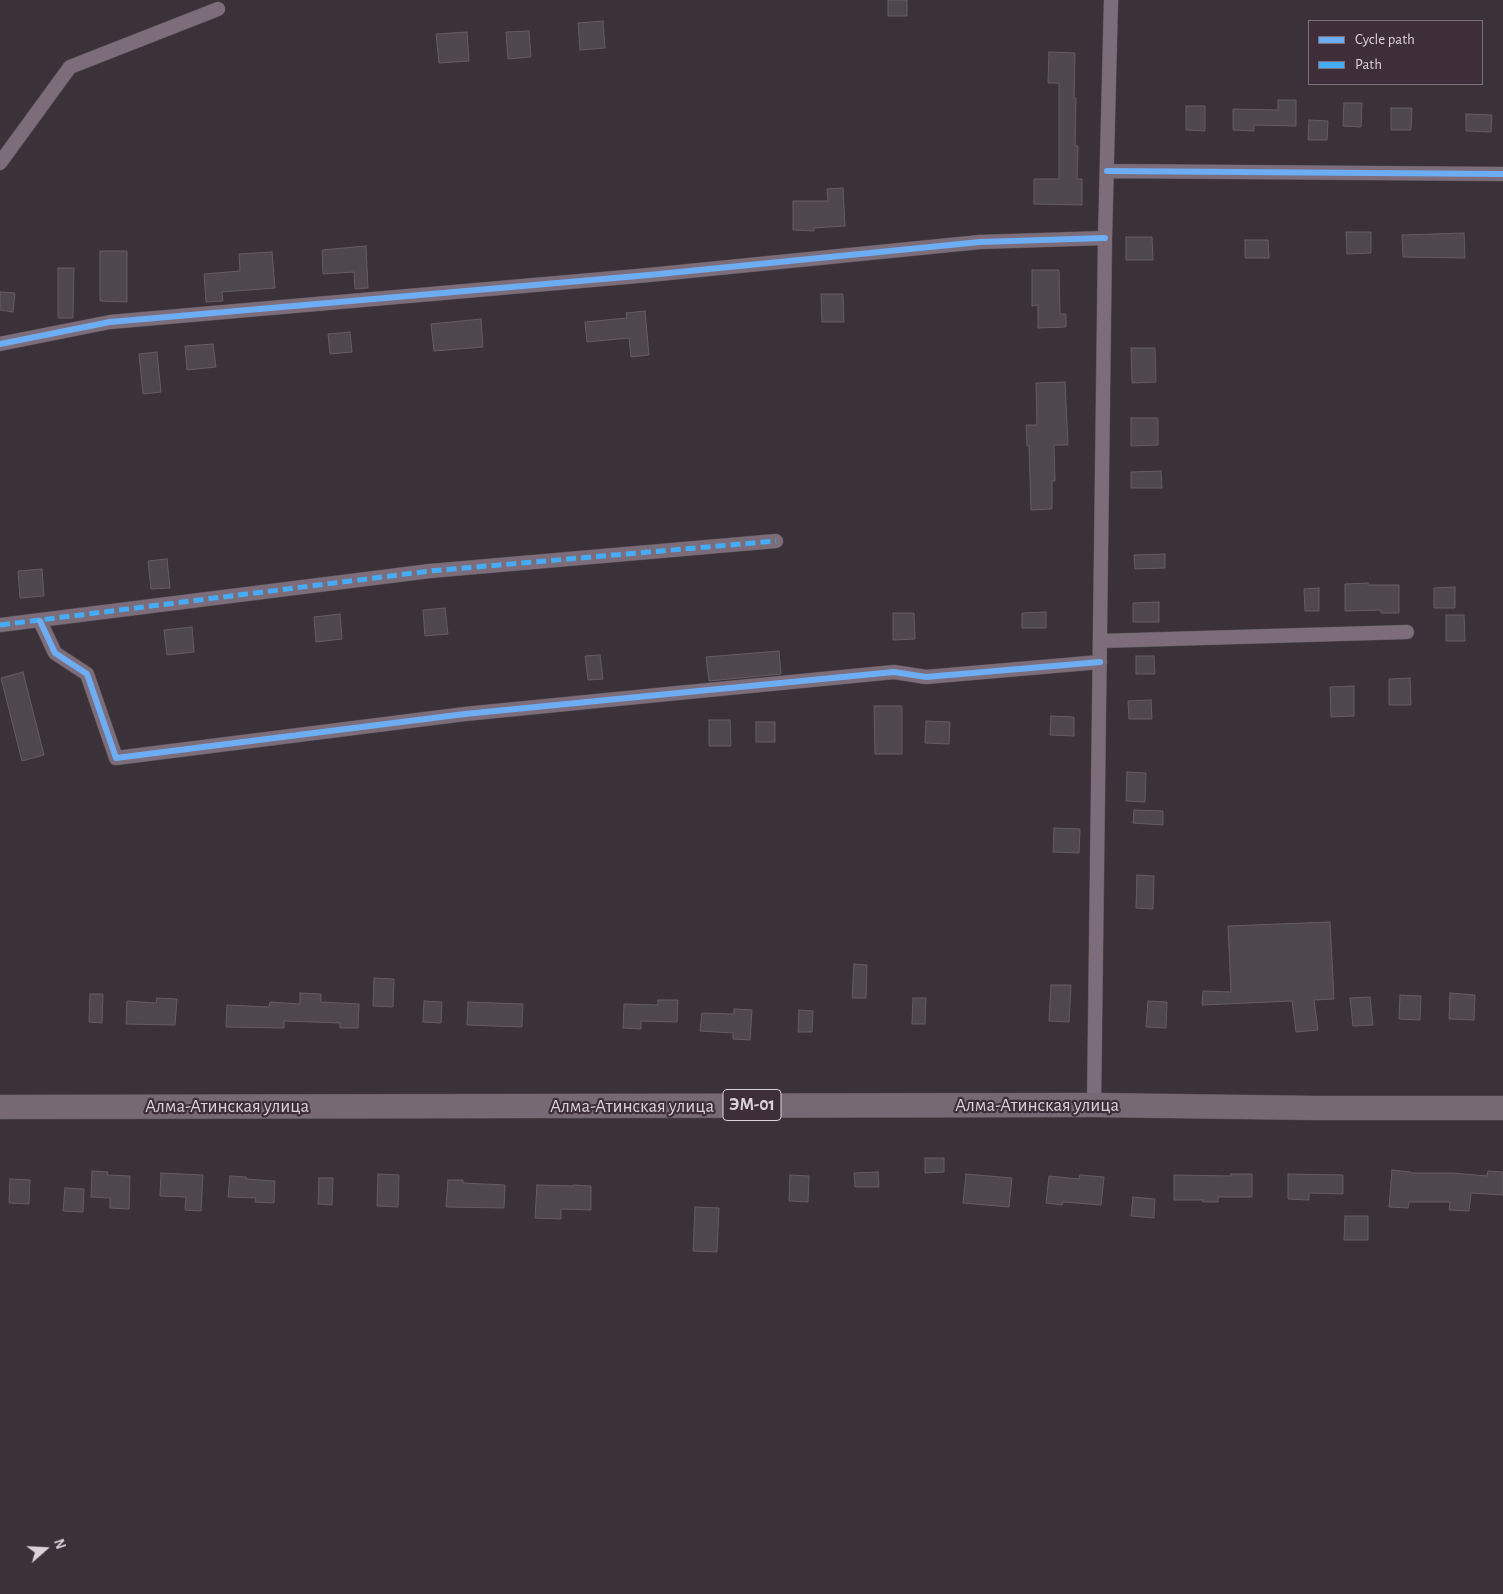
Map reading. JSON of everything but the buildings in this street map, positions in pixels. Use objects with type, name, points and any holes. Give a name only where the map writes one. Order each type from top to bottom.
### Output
[{"type":"highway","name":"Алма-Атинская улица","points":[[0,1107],[1094,1105],[1503,1108]]},
{"type":"street","points":[[1094,1105],[1105,238],[1111,0]]},
{"type":"street","points":[[0,163],[70,67],[218,9]]},
{"type":"street","points":[[1107,171],[1503,174]]},
{"type":"street","points":[[0,344],[110,322],[649,275],[980,242],[1105,238]]},
{"type":"street","points":[[0,625],[430,571],[776,541]]},
{"type":"street","points":[[40,621],[55,653],[87,674],[116,758],[465,714],[894,672],[926,677],[1100,662]]},
{"type":"street","points":[[1100,641],[1407,632]]},
{"type":"marked path","points":[[0,625],[430,571],[776,541]]},
{"type":"cycle path","points":[[1107,171],[1503,174]]},
{"type":"cycle path","points":[[0,344],[110,322],[649,275],[980,242],[1105,238]]},
{"type":"cycle path","points":[[40,621],[55,653],[87,674],[116,758],[465,714],[678,693],[894,672],[926,677],[1100,662]]}]
